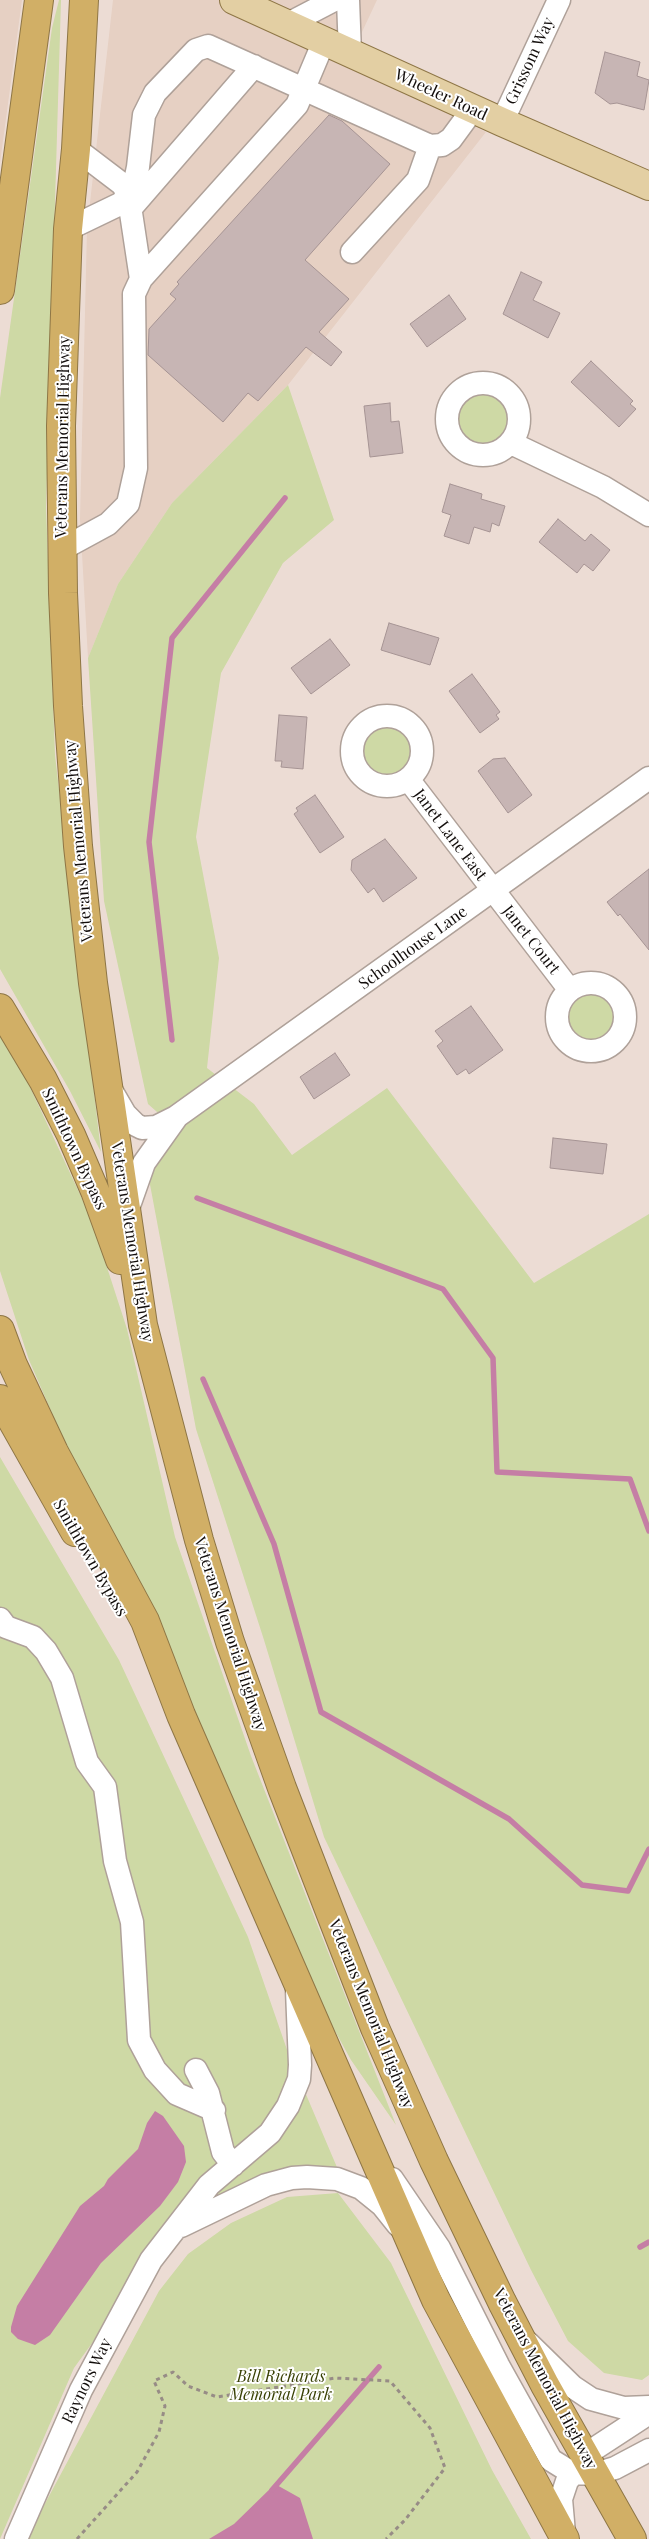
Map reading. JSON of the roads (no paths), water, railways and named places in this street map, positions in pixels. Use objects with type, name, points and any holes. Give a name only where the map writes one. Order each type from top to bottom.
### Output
[{"type":"highway","points":[[0,290],[8,172],[39,0]]},
{"type":"highway","points":[[70,0],[76,149]]},
{"type":"highway","name":"Veterans Memorial Highway","points":[[84,0],[76,149],[68,229],[61,426],[62,549],[68,706],[77,836],[107,1081],[143,1325],[209,1576],[265,1743],[375,2028],[434,2161],[584,2468],[632,2539]]},
{"type":"highway","name":"Smithtown Bypass","points":[[0,1008],[43,1080],[83,1162],[107,1222],[143,1325]]},
{"type":"highway","points":[[0,1330],[17,1374],[54,1452],[145,1621],[181,1715],[408,2238],[475,2375],[565,2539]]},
{"type":"highway","name":"Smithtown Bypass","points":[[0,1399],[181,1715]]},
{"type":"main road","name":"Wheeler Road","points":[[234,0],[502,122],[649,186]]},
{"type":"street","points":[[288,24],[334,0]]},
{"type":"street","points":[[348,0],[350,53]]},
{"type":"street","name":"Grissom Way","points":[[502,122],[559,0]]},
{"type":"street","points":[[62,549],[108,524],[128,504],[136,468],[134,294],[141,279],[297,105],[324,41]]},
{"type":"street","points":[[129,200],[134,186],[148,105],[155,94],[196,50],[208,46],[254,66],[303,91],[430,146],[442,145],[451,139],[473,109]]},
{"type":"street","points":[[68,229],[129,200],[254,66]]},
{"type":"street","points":[[352,252],[418,180],[430,146]]},
{"type":"street","points":[[76,149],[122,184],[129,200],[141,279]]},
{"type":"street","points":[[511,442],[603,487],[649,515]]},
{"type":"street","name":"Schoolhouse Lane","points":[[107,1081],[119,1105],[136,1125],[149,1129],[176,1118],[649,778]]},
{"type":"street","name":"Janet Lane East","points":[[408,779],[492,891]]},
{"type":"street","name":"Janet Court","points":[[492,891],[569,989]]},
{"type":"street","name":"Schoolhouse Lane","points":[[126,1214],[144,1163],[176,1118]]},
{"type":"street","points":[[0,1619],[6,1627],[33,1637],[46,1651],[62,1678],[87,1762],[104,1787],[115,1860],[132,1922],[139,2040],[156,2070],[177,2094],[214,2110]]},
{"type":"street","name":"Raynors Way","points":[[16,2539],[85,2382],[151,2260],[209,2185],[270,2134],[295,2092],[300,2065],[297,1982]]},
{"type":"street","points":[[196,2070],[214,2110],[223,2152],[233,2165]]},
{"type":"street","points":[[364,2137],[439,2248],[478,2327],[547,2454],[556,2465],[584,2468],[615,2468],[649,2450]]},
{"type":"street","name":"Raynors Way","points":[[173,2230],[266,2185],[292,2178],[307,2177],[337,2179],[361,2188],[382,2205],[408,2238]]},
{"type":"street","points":[[518,2334],[580,2394],[602,2404],[624,2408],[649,2407]]},
{"type":"street","points":[[565,2539],[561,2499],[566,2481],[584,2468],[604,2441],[649,2412]]},
{"type":"waterway","points":[[172,1040],[149,842],[172,638],[285,498]]},
{"type":"waterway","points":[[197,1198],[443,1289],[493,1358],[497,1472],[630,1479],[649,1531]]},
{"type":"waterway","points":[[203,1379],[274,1544],[321,1712],[509,1819],[582,1885],[628,1891],[649,1849]]},
{"type":"waterway","points":[[640,2247],[649,2242]]},
{"type":"waterway","points":[[272,2490],[379,2367]]},
{"type":"park label","name":"Bill Richards Memorial Park","points":[[281,2386]]}]
